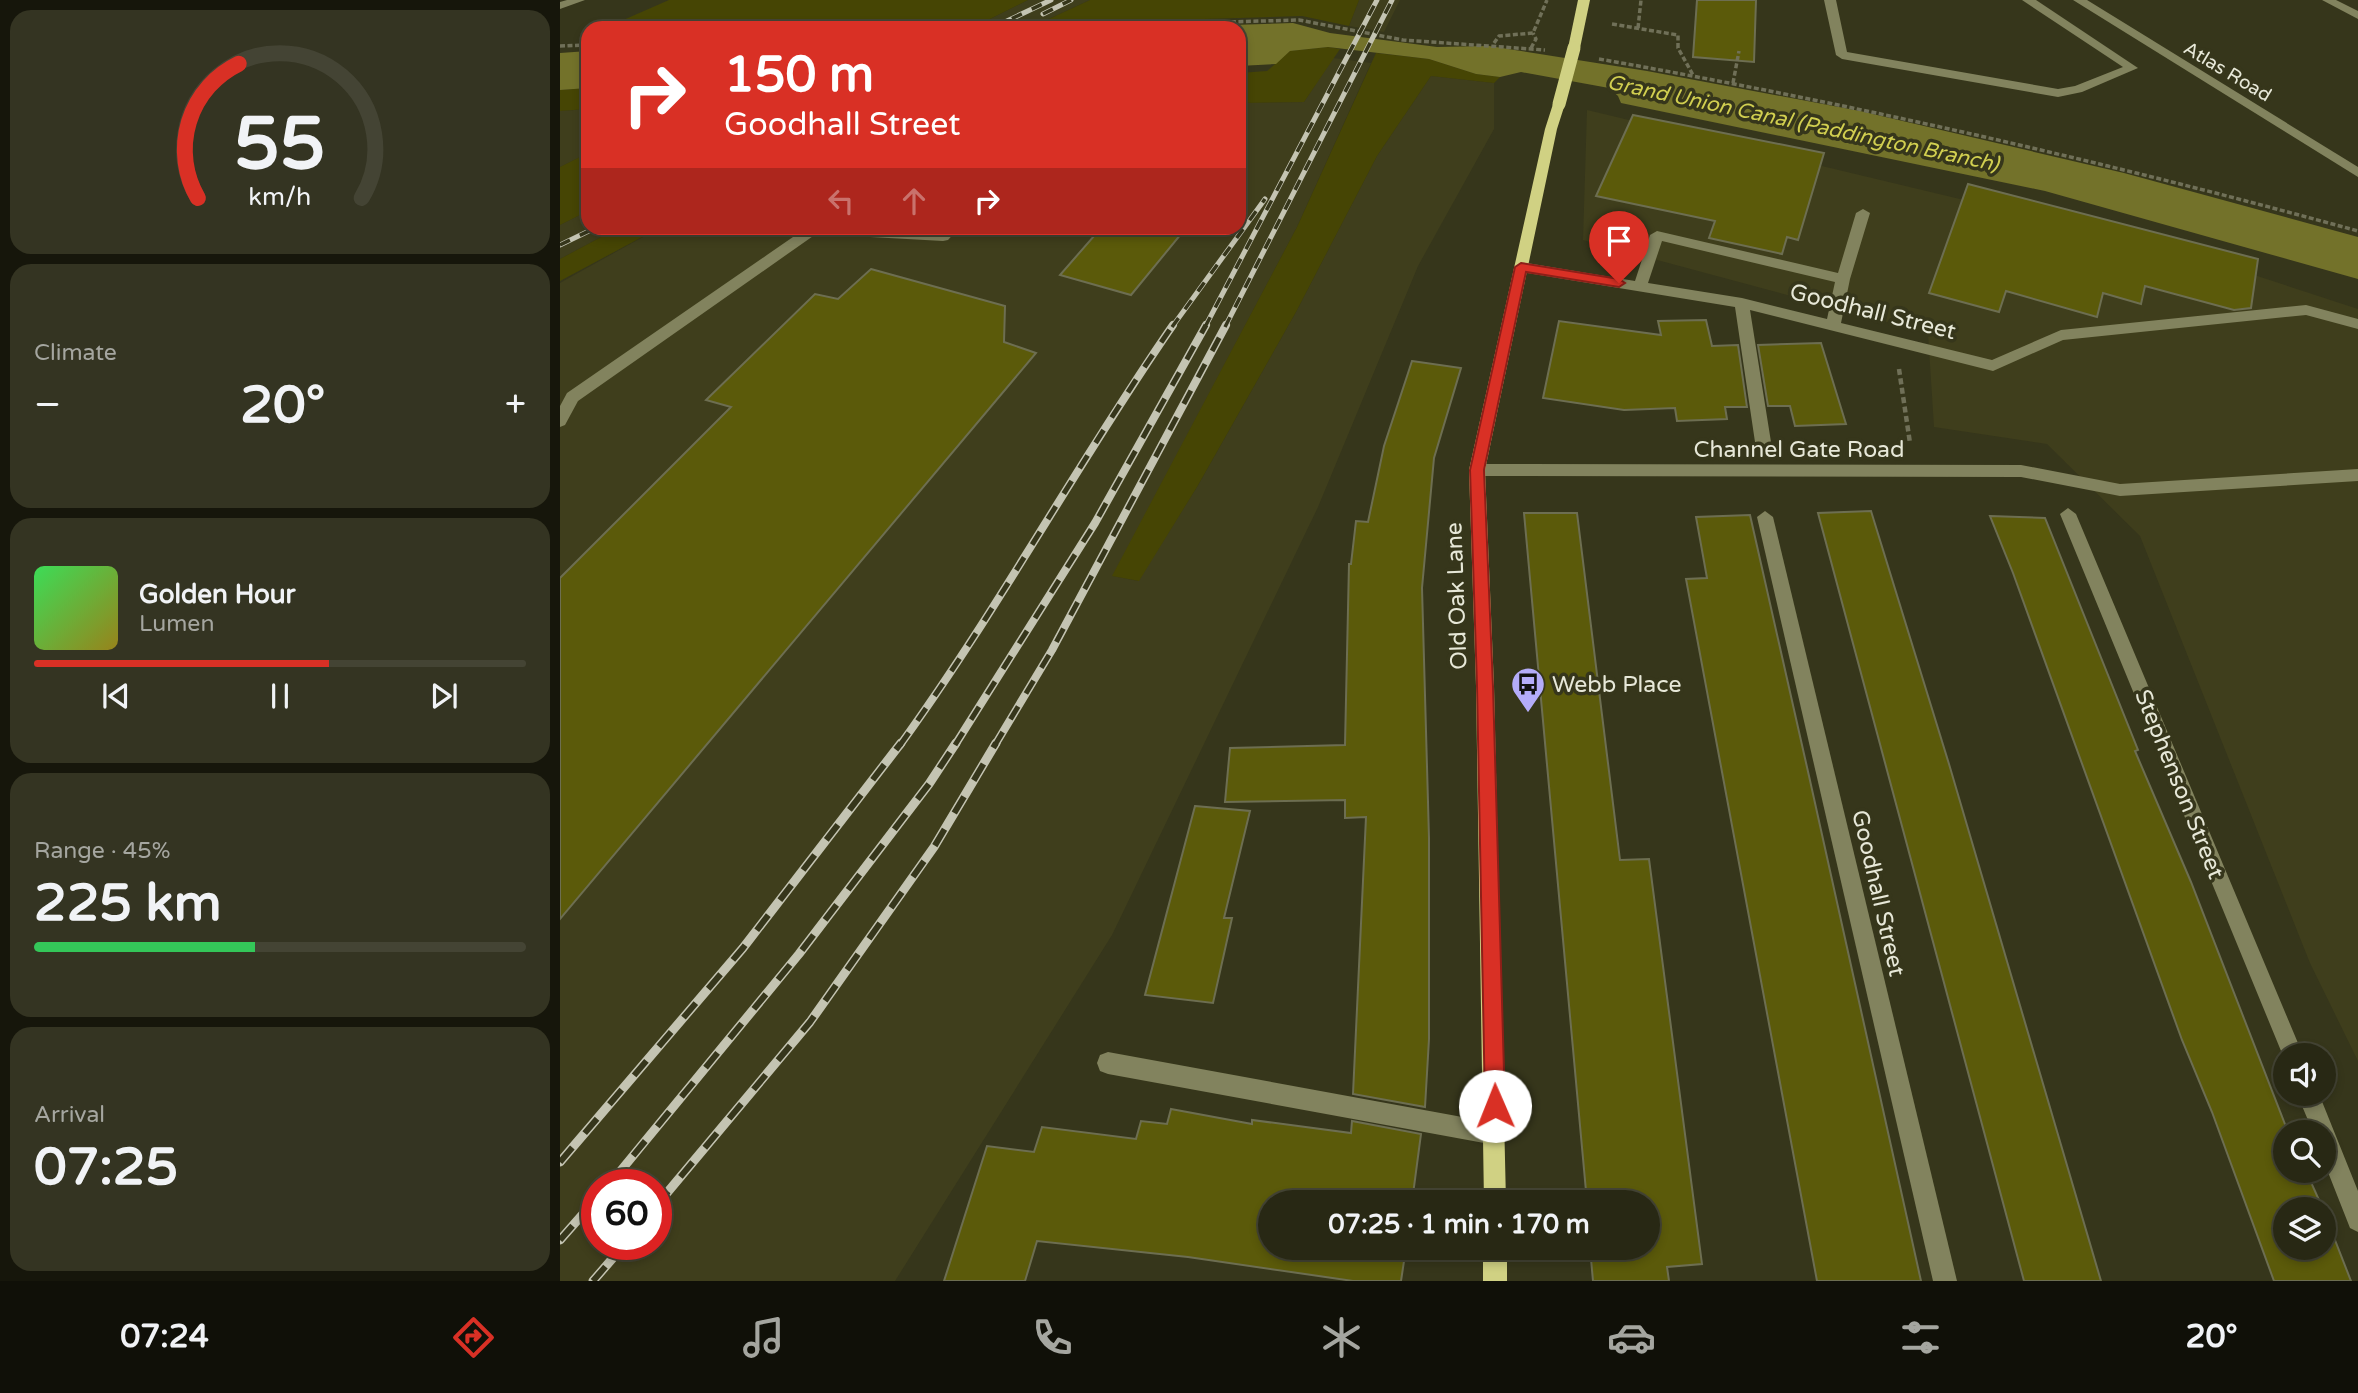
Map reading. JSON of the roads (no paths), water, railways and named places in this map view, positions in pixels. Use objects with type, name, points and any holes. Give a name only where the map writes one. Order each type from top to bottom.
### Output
[{"type":"main road","name":"Old Oak Lane","points":[[1495,1190],[1485,673],[1477,470],[1551,130],[1574,48],[1584,0]]},
{"type":"main road","points":[[1495,1260],[1495,1281]]},
{"type":"street","points":[[560,6],[579,0]]},
{"type":"street","points":[[1830,0],[1842,55],[2058,93],[2078,89],[2132,68],[2028,0]]},
{"type":"street","name":"Atlas Road","points":[[2079,0],[2358,173]]},
{"type":"street","points":[[2328,0],[2358,16]]},
{"type":"street","points":[[1833,327],[1843,279],[1863,213]]},
{"type":"street","points":[[560,421],[572,397],[804,235]]},
{"type":"street","points":[[910,235],[945,235]]},
{"type":"street","points":[[1640,287],[1657,235],[1843,279]]},
{"type":"street","name":"Goodhall Street","points":[[1521,267],[1742,303],[1895,344],[1993,366],[2061,335],[2306,310],[2358,324]]},
{"type":"street","points":[[1742,303],[1763,442]]},
{"type":"street","name":"Channel Gate Road","points":[[1477,470],[2021,471],[2120,490],[2358,475]]},
{"type":"street","name":"Stephenson Street","points":[[2068,514],[2287,1043]]},
{"type":"street","name":"Goodhall Street","points":[[1765,517],[1945,1281]]},
{"type":"street","points":[[1108,1063],[1496,1134]]},
{"type":"street","points":[[2336,1164],[2358,1220]]},
{"type":"water","name":"Grand Union Canal (Paddington Branch)","points":[[1293,23],[1330,33],[1437,47],[1489,46],[1647,71],[1860,111],[2124,173],[2358,237],[2358,279],[2045,191],[1621,103],[1609,88],[1521,72],[1500,77],[1476,74],[1429,59],[1328,47],[1290,51],[1276,64],[1246,66],[1246,24]]},
{"type":"water","points":[[581,52],[581,88],[560,90],[560,53]]},
{"type":"railway","points":[[1007,21],[1051,0]]},
{"type":"railway","points":[[1043,14],[1071,0]]},
{"type":"railway","points":[[1205,327],[1377,0]]},
{"type":"railway","points":[[1225,327],[1392,0]]},
{"type":"railway","points":[[1246,225],[1265,199]]},
{"type":"railway","points":[[560,245],[581,235]]},
{"type":"railway","points":[[1172,327],[1239,235]]},
{"type":"railway","points":[[900,745],[971,642],[1104,429],[1173,325]]},
{"type":"railway","points":[[955,745],[1095,523],[1206,325]]},
{"type":"railway","points":[[995,745],[1052,650],[1226,325]]},
{"type":"railway","points":[[560,1162],[743,948],[901,743]]},
{"type":"railway","points":[[622,1169],[799,954],[929,784],[956,743]]},
{"type":"railway","points":[[672,1187],[810,1022],[934,847],[996,743]]},
{"type":"railway","points":[[560,1240],[581,1216]]},
{"type":"railway","points":[[593,1281],[611,1260]]},
{"type":"place","name":"Webb Place","points":[[1528,714]]}]
